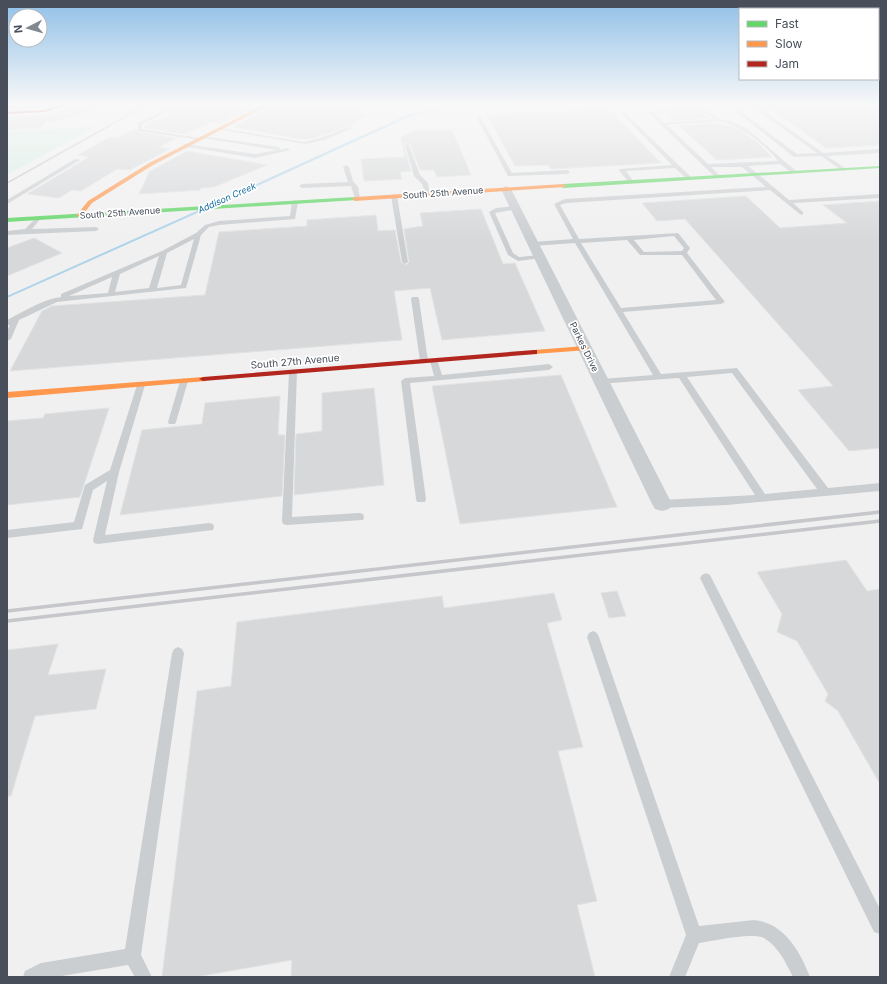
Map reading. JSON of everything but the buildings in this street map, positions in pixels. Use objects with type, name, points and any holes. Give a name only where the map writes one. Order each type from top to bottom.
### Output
[{"type":"main road","points":[[79,216],[90,202],[151,164],[178,150]]},
{"type":"main road","name":"South 25th Avenue","points":[[7,220],[880,167]]},
{"type":"main road","name":"South 27th Avenue","points":[[7,396],[584,348]]},
{"type":"street","name":"Parkes Drive","points":[[506,189],[662,504]]},
{"type":"lane","points":[[212,150],[254,156],[285,150]]},
{"type":"lane","points":[[409,150],[417,176],[425,183],[428,194]]},
{"type":"lane","points":[[496,150],[510,175],[567,172]]},
{"type":"lane","points":[[660,150],[689,178]]},
{"type":"lane","points":[[689,150],[718,177]]},
{"type":"lane","points":[[769,150],[794,172]]},
{"type":"lane","points":[[788,150],[796,156],[880,151]]},
{"type":"lane","points":[[817,150],[843,169]]},
{"type":"lane","points":[[7,202],[77,160]]},
{"type":"lane","points":[[706,166],[782,162]]},
{"type":"lane","points":[[743,165],[801,213]]},
{"type":"lane","points":[[631,182],[622,170],[676,166]]},
{"type":"lane","points":[[346,167],[350,181],[355,187],[358,198]]},
{"type":"lane","points":[[536,174],[544,187]]},
{"type":"lane","points":[[302,186],[352,184]]},
{"type":"lane","points":[[660,377],[577,241],[557,204],[565,201],[771,188]]},
{"type":"lane","points":[[394,196],[405,262]]},
{"type":"lane","points":[[787,202],[880,196]]},
{"type":"lane","points":[[7,323],[17,317],[164,252],[198,234],[208,226],[219,223],[293,218],[295,202]]},
{"type":"lane","points":[[515,208],[496,210],[492,212],[510,254],[518,259],[536,251],[577,241],[676,234],[687,248],[684,253]]},
{"type":"lane","points":[[27,232],[38,218]]},
{"type":"lane","points":[[7,233],[96,229]]},
{"type":"lane","points":[[55,300],[184,288],[198,234]]},
{"type":"lane","points":[[629,238],[642,254],[684,253]]},
{"type":"lane","points":[[152,291],[164,252]]},
{"type":"lane","points":[[619,310],[721,302],[684,253]]},
{"type":"lane","points":[[111,295],[117,273]]},
{"type":"lane","points":[[415,299],[424,361]]},
{"type":"lane","points":[[7,339],[17,317]]},
{"type":"lane","points":[[434,361],[440,378]]},
{"type":"lane","points":[[420,498],[405,381],[549,367]]},
{"type":"lane","points":[[601,382],[734,370],[825,492]]},
{"type":"lane","points":[[293,372],[287,521],[359,517]]},
{"type":"lane","points":[[682,375],[762,498]]},
{"type":"lane","points":[[172,422],[184,381]]},
{"type":"lane","points":[[141,385],[114,472],[98,540],[209,527]]},
{"type":"lane","points":[[7,534],[78,526],[89,488],[114,472]]},
{"type":"lane","points":[[662,504],[762,498],[880,487]]},
{"type":"lane","points":[[706,578],[880,926]]},
{"type":"lane","points":[[593,637],[694,935],[677,977]]},
{"type":"lane","points":[[144,977],[132,956],[178,653]]},
{"type":"lane","points":[[694,935],[748,929],[763,930],[783,942],[802,977]]},
{"type":"lane","points":[[31,977],[41,971],[132,956]]},
{"type":"green space","points":[[7,150],[53,150],[7,175]]},
{"type":"waterway","name":"Addison Creek","points":[[210,206],[333,150]]},
{"type":"waterway","name":"Addison Creek","points":[[7,297],[202,210]]},
{"type":"railway","points":[[7,183],[66,150]]},
{"type":"railway","points":[[7,611],[880,512]]},
{"type":"railway","points":[[7,621],[880,521]]},
{"type":"traffic: fast","points":[[563,186],[880,167]]},
{"type":"traffic: fast","points":[[7,220],[355,199]]},
{"type":"traffic: slow","points":[[79,216],[90,202],[151,164],[179,150]]},
{"type":"traffic: slow","points":[[355,199],[563,186]]},
{"type":"traffic: slow","points":[[534,352],[585,348]]},
{"type":"traffic: slow","points":[[7,395],[203,379]]},
{"type":"traffic: jam","points":[[203,379],[534,352]]}]
